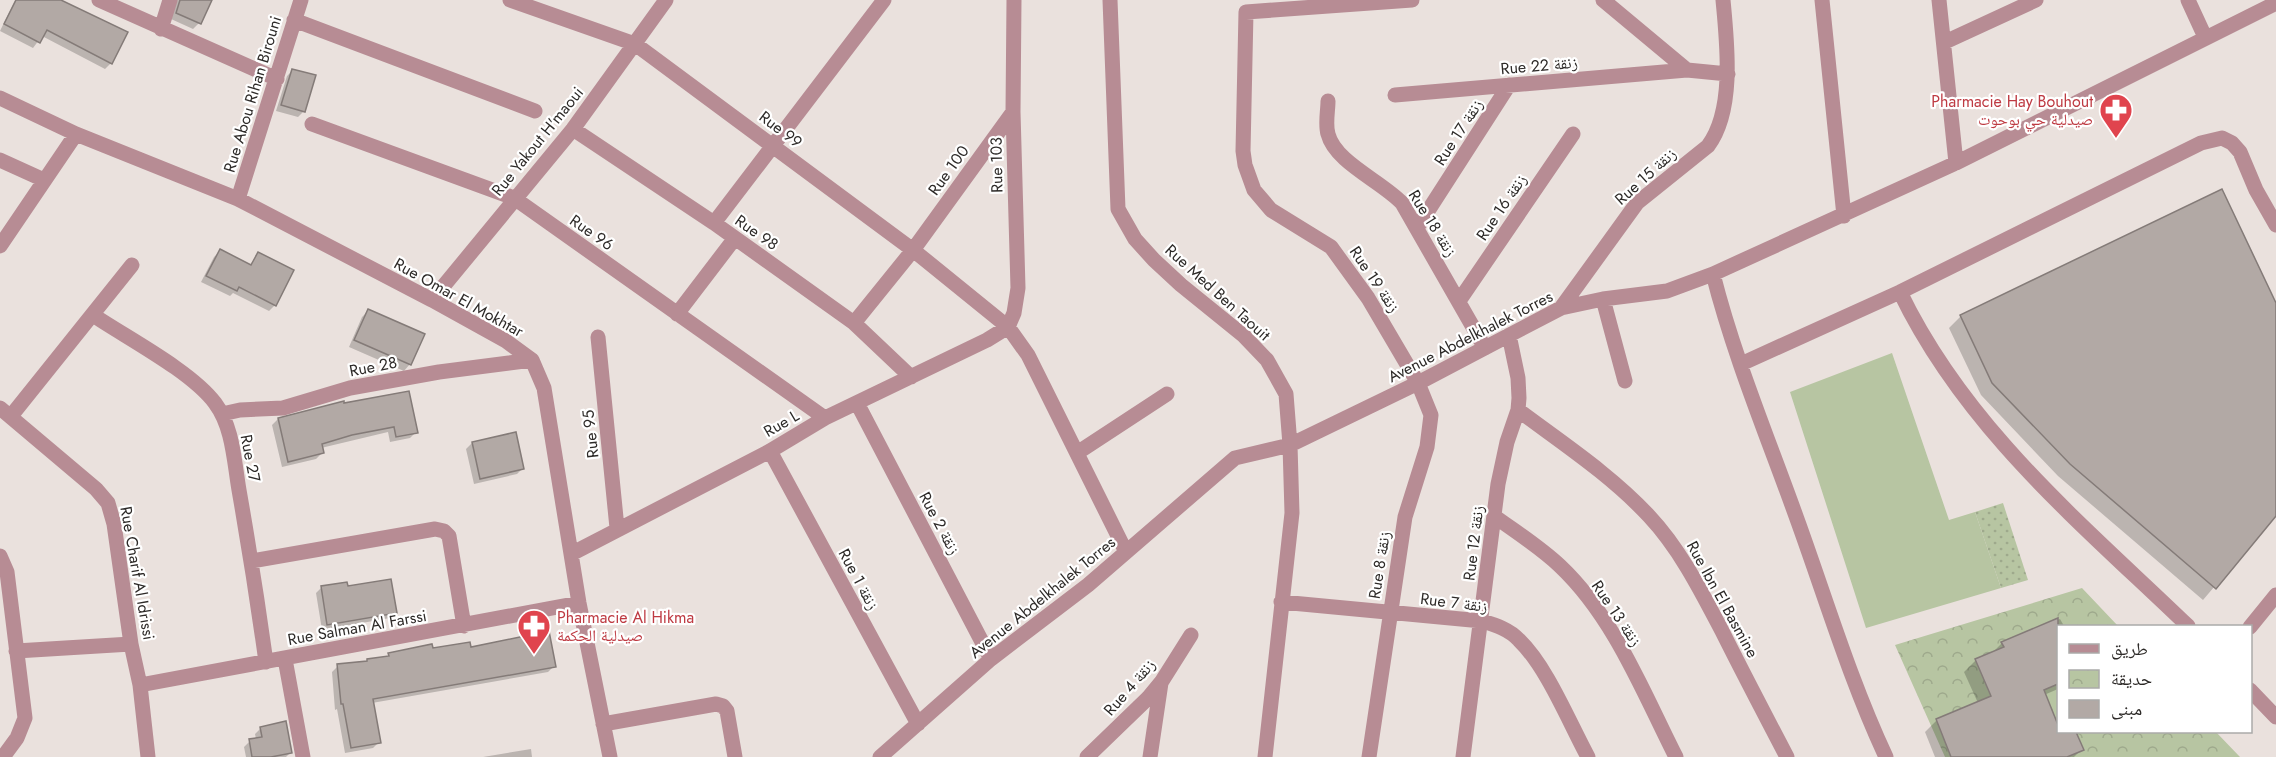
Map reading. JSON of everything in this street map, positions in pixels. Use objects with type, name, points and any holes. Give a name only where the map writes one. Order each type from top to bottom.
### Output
[{"type":"street","points":[[99,0],[277,79]]},
{"type":"street","points":[[161,29],[170,0]]},
{"type":"street","name":"Rue Abou Rihan Birouni","points":[[238,199],[301,0]]},
{"type":"street","name":"Rue 99","points":[[510,0],[635,44],[913,250],[1008,327],[1028,355],[1126,552]]},
{"type":"street","name":"Rue Yakout H'maoui","points":[[432,300],[573,129],[666,0]]},
{"type":"street","points":[[714,223],[884,0]]},
{"type":"street","name":"Rue 103","points":[[1008,327],[1014,313],[1018,288],[1013,112],[1014,0]]},
{"type":"street","name":"Rue Med Ben Taouit","points":[[1110,0],[1118,209],[1135,239],[1154,260],[1180,285],[1244,336],[1267,360],[1286,394],[1292,513],[1265,757]]},
{"type":"street","name":"Rue 19 زنقة","points":[[1413,0],[1246,12],[1244,151],[1245,165],[1254,190],[1271,210],[1331,247],[1368,298],[1418,383]]},
{"type":"street","points":[[1604,0],[1687,70]]},
{"type":"street","points":[[1723,0],[1728,45],[1728,74]]},
{"type":"street","points":[[1822,0],[1844,216]]},
{"type":"street","points":[[1940,0],[1956,163]]},
{"type":"street","points":[[1945,42],[2036,0]]},
{"type":"street","points":[[2188,0],[2205,37]]},
{"type":"street","name":"Avenue Abdelkhalek Torres","points":[[880,757],[992,659],[1088,585],[1235,458],[1290,445],[1418,383],[1561,308],[1604,299],[1667,291],[1713,274],[1956,163],[2276,3]]},
{"type":"street","points":[[294,20],[535,111]]},
{"type":"street","name":"Rue 22 زنقة","points":[[1395,95],[1687,70],[1728,74]]},
{"type":"street","name":"Rue 15 زنقة","points":[[1561,308],[1637,203],[1707,146],[1716,134],[1728,74]]},
{"type":"street","name":"Rue 17 زنقة","points":[[1417,228],[1509,85]]},
{"type":"street","name":"Rue Omar El Mokhtar","points":[[0,98],[76,134],[238,199],[432,300],[506,341],[532,360],[544,388],[573,553],[579,603],[610,757]]},
{"type":"street","name":"Rue 18 زنقة","points":[[1328,101],[1327,132],[1332,145],[1344,158],[1391,191],[1402,202],[1485,348]]},
{"type":"street","name":"Rue 100","points":[[854,323],[913,250],[1013,112]]},
{"type":"street","name":"Rue 96","points":[[312,124],[514,198],[825,418]]},
{"type":"street","name":"Rue 98","points":[[573,129],[714,223],[854,323],[911,377]]},
{"type":"street","points":[[0,246],[76,134]]},
{"type":"street","name":"Rue 16 زنقة","points":[[1459,301],[1573,134]]},
{"type":"street","points":[[1741,364],[1900,292],[2201,143],[2222,138],[2232,143],[2240,152],[2256,190],[2276,225]]},
{"type":"street","points":[[0,160],[44,180]]},
{"type":"street","points":[[677,314],[735,238]]},
{"type":"street","points":[[5,412],[93,315],[132,265]]},
{"type":"street","points":[[1713,274],[1725,320],[1842,650],[1866,714],[1886,757]]},
{"type":"street","points":[[1900,292],[1916,326],[1979,417],[2025,470],[2186,625]]},
{"type":"street","points":[[1604,299],[1625,381]]},
{"type":"street","name":"Rue 27","points":[[93,315],[186,376],[214,402],[222,414],[230,438],[252,561],[266,662]]},
{"type":"street","name":"Rue L","points":[[573,553],[770,451],[825,418],[987,340],[1008,327]]},
{"type":"street","name":"Rue 12 زنقة","points":[[1463,757],[1502,462],[1518,410],[1518,378],[1509,335]]},
{"type":"street","name":"Rue 95","points":[[598,337],[618,528]]},
{"type":"street","name":"Rue 28","points":[[222,414],[240,410],[283,408],[350,388],[439,372],[532,360]]},
{"type":"street","name":"Rue 8 زنقة","points":[[1369,757],[1405,517],[1427,447],[1431,415],[1418,383]]},
{"type":"street","points":[[1077,453],[1167,394]]},
{"type":"street","name":"Rue 2 زنقة","points":[[857,403],[992,659]]},
{"type":"street","name":"Rue Ibn El Basmine","points":[[1518,410],[1619,487],[1649,516],[1669,540],[1684,561],[1787,757]]},
{"type":"street","name":"Rue Charif Al Idrissi","points":[[5,412],[96,489],[108,503],[114,524],[140,685],[148,757]]},
{"type":"street","name":"Rue 1 زنقة","points":[[770,451],[918,724]]},
{"type":"street","name":"Rue 13 زنقة","points":[[1494,516],[1561,567],[1593,604],[1620,647],[1676,757]]},
{"type":"street","points":[[252,561],[435,529],[444,531],[449,536],[464,626]]},
{"type":"street","points":[[0,556],[7,572],[25,718],[17,738],[3,757]]},
{"type":"street","points":[[2252,625],[2276,595]]},
{"type":"street","name":"Rue 7 زنقة","points":[[1281,602],[1482,621],[1502,628],[1519,639],[1549,683],[1588,757]]},
{"type":"street","name":"Rue Salman Al Farssi","points":[[140,685],[579,603]]},
{"type":"street","name":"Rue 4 زنقة","points":[[1087,757],[1136,712],[1162,681],[1191,635]]},
{"type":"street","points":[[16,651],[132,644]]},
{"type":"street","points":[[285,659],[303,757]]},
{"type":"street","points":[[1150,757],[1162,681]]},
{"type":"street","points":[[2252,692],[2276,717]]},
{"type":"street","points":[[603,724],[716,704],[723,706],[727,711],[735,757]]},
{"type":"green space","points":[[1892,353],[1949,520],[1975,512],[2001,588],[1866,628],[1790,392]]},
{"type":"green space","points":[[2003,503],[2028,580],[2001,588],[1975,512]]},
{"type":"green space","points":[[2082,588],[2117,625],[2057,625],[2057,733],[2217,733],[2240,757],[1945,757],[1895,645]]},
{"type":"building","points":[[16,0],[61,0],[128,32],[112,64],[47,30],[40,43],[4,24]]},
{"type":"building","points":[[180,0],[212,0],[201,24],[176,13]]},
{"type":"building","points":[[292,69],[316,75],[305,112],[281,105]]},
{"type":"building","points":[[2222,189],[2276,303],[2276,516],[2216,589],[2070,464],[1992,383],[1960,315]]},
{"type":"building","points":[[220,249],[251,265],[258,252],[294,270],[276,306],[239,287],[237,291],[206,276]]},
{"type":"building","points":[[368,309],[425,334],[411,365],[354,340]]},
{"type":"building","points":[[409,391],[418,433],[396,437],[394,427],[352,435],[322,444],[324,453],[288,462],[278,418],[344,401],[344,403]]},
{"type":"building","points":[[516,432],[524,469],[480,479],[472,442]]},
{"type":"building","points":[[391,579],[397,613],[327,625],[321,586],[347,582],[348,586]]},
{"type":"building","points":[[2058,618],[2057,684],[2044,690],[2057,722],[2057,733],[2076,733],[2084,750],[2067,757],[1951,757],[1936,719],[1991,696],[1975,659],[2004,647],[2001,642]]},
{"type":"building","points":[[549,631],[556,667],[373,699],[381,743],[351,748],[343,704],[341,704],[337,664],[367,661],[367,659],[389,656],[388,653],[432,644],[433,648],[470,642],[471,647]]},
{"type":"building","points":[[286,721],[292,753],[271,757],[252,757],[249,739],[262,737],[260,727]]},
{"type":"place","name":"Pharmacie Hay Bouhout صيدلية حي بوحوت","points":[[2116,139]]},
{"type":"place","name":"Pharmacie Al Hikma صيدلية الحكمة","points":[[534,655]]}]
